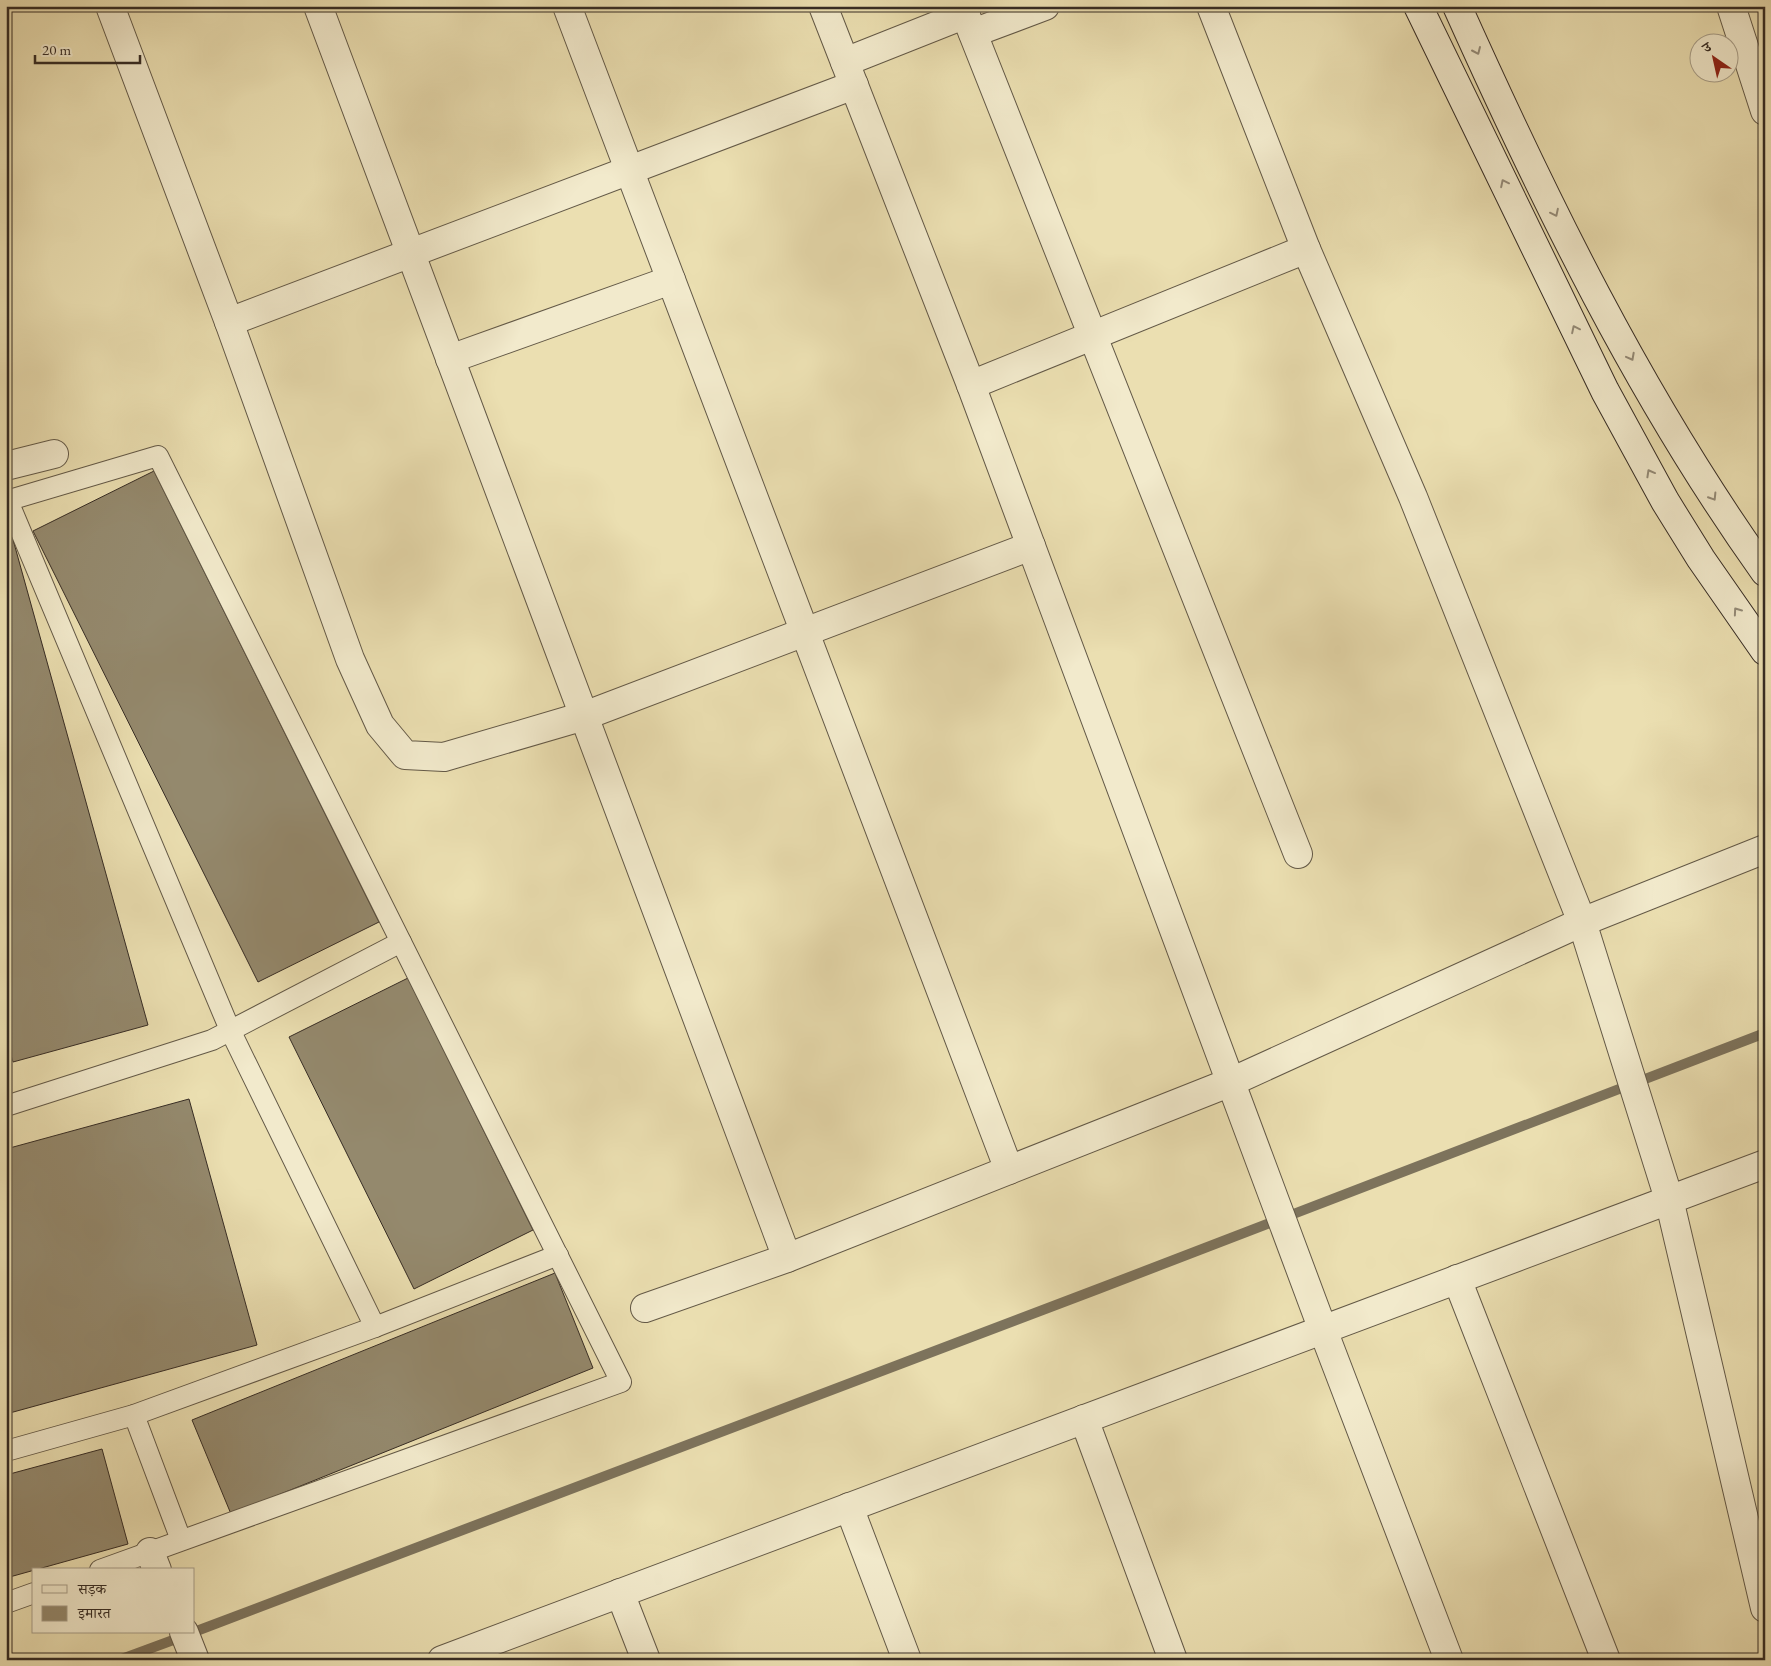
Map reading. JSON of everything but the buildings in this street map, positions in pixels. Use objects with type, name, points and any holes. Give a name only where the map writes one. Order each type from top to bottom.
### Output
[{"type":"street","points":[[110,6],[229,322],[350,659],[380,725],[405,755],[444,757],[584,716],[1031,546]]},
{"type":"street","points":[[318,6],[787,1258]]},
{"type":"street","points":[[567,6],[1009,1170]]},
{"type":"street","points":[[822,6],[971,385],[1323,1330],[1449,1660]]},
{"type":"street","points":[[229,322],[629,170],[849,74],[967,18],[1045,6]]},
{"type":"street","points":[[1211,6],[1306,249],[1413,497],[1582,922],[1670,1199],[1765,1608]]},
{"type":"street","points":[[1418,6],[1605,391],[1670,510],[1701,559],[1765,651]]},
{"type":"street","points":[[1457,6],[1576,258],[1664,418],[1725,517],[1765,572]]},
{"type":"street","points":[[1731,6],[1765,111]]},
{"type":"street","points":[[967,18],[1298,854]]},
{"type":"street","points":[[971,385],[1306,249]]},
{"type":"street","points":[[450,359],[671,280]]},
{"type":"street","points":[[6,466],[54,454]]},
{"type":"street","points":[[645,1308],[787,1258],[1231,1082],[1582,922],[1765,849]]},
{"type":"street","points":[[442,1660],[1765,1164]]},
{"type":"street","points":[[1457,1279],[1606,1660]]},
{"type":"street","points":[[1084,1419],[1173,1660]]},
{"type":"street","points":[[849,1507],[908,1660]]},
{"type":"street","points":[[620,1593],[646,1660]]},
{"type":"street","points":[[185,1634],[195,1660]]},
{"type":"lane","points":[[112,1568],[154,1561],[181,1540],[621,1382],[158,456],[7,501],[230,1030],[374,1327]]},
{"type":"lane","points":[[6,1106],[212,1040],[401,942]]},
{"type":"lane","points":[[6,1451],[134,1415],[374,1327],[558,1255]]},
{"type":"lane","points":[[134,1415],[181,1540]]},
{"type":"lane","points":[[6,1603],[32,1594]]},
{"type":"waterway","points":[[195,1632],[1098,1289],[1765,1033]]},
{"type":"waterway","points":[[119,1660],[184,1636]]}]
